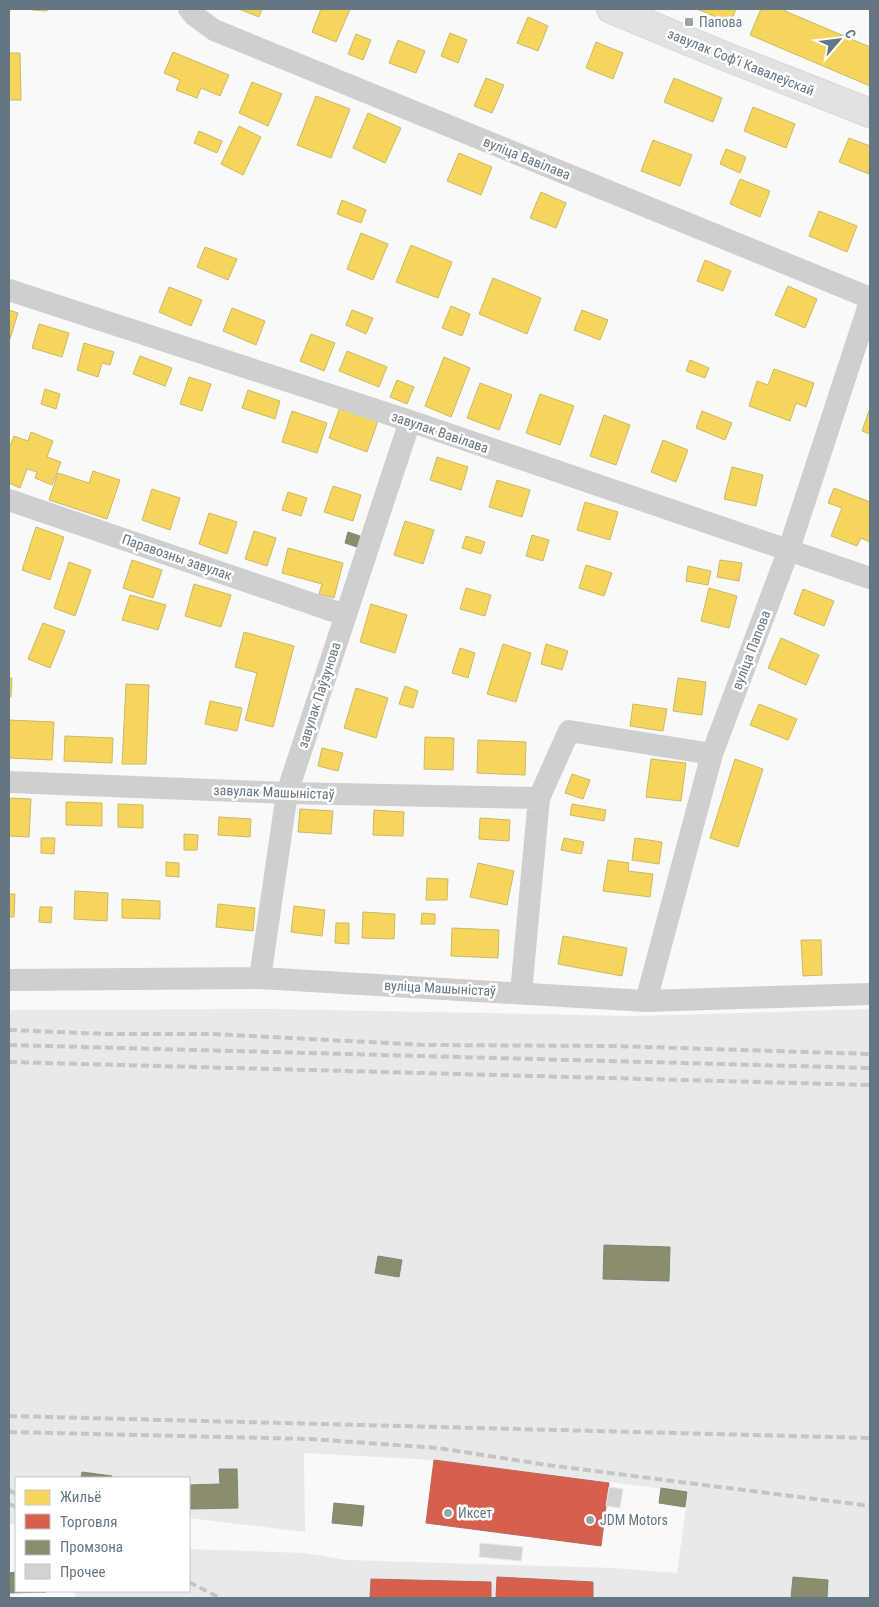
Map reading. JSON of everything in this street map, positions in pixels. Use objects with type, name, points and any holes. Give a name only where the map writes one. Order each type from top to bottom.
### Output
[{"type":"street","name":"вуліца Вавілава","points":[[189,9],[195,16],[214,30],[870,300]]},
{"type":"street","name":"завулак Софʼі Кавалеўскай","points":[[611,9],[870,113]]},
{"type":"street","name":"завулак Вавілава","points":[[9,290],[410,421],[788,552],[870,578]]},
{"type":"street","name":"вуліца Папова","points":[[646,1002],[712,754],[788,552],[870,300]]},
{"type":"street","name":"завулак Паўзунова","points":[[260,978],[287,793],[410,421]]},
{"type":"street","name":"Паравозны завулак","points":[[9,500],[345,615]]},
{"type":"street","points":[[521,993],[539,798],[569,731],[712,754]]},
{"type":"street","name":"завулак Машыністаў","points":[[9,782],[287,793],[539,798]]},
{"type":"street","name":"вуліца Машыністаў","points":[[9,980],[260,978],[646,1002],[870,994]]},
{"type":"shaded area","points":[[270,1009],[635,1016],[870,1009],[870,1598],[75,1598],[75,1592],[190,1592],[190,1549],[305,1553],[347,1560],[613,1568],[677,1573],[688,1492],[434,1460],[304,1453],[305,1532],[190,1518],[190,1477],[15,1477],[15,1524],[9,1525],[9,1010]]},
{"type":"building: Жильё","points":[[47,9],[47,11],[32,10]]},
{"type":"building: Жильё","points":[[239,9],[262,9],[259,17]]},
{"type":"building: Жильё","points":[[321,9],[350,9],[336,42],[312,32]]},
{"type":"building: Жильё","points":[[697,9],[736,9],[730,23]]},
{"type":"building: Жильё","points":[[761,9],[786,9],[785,11],[870,47],[870,86],[750,35]]},
{"type":"building: Жильё","points":[[528,17],[548,26],[538,51],[517,43]]},
{"type":"building: Жильё","points":[[450,33],[467,40],[458,63],[441,56]]},
{"type":"building: Жильё","points":[[356,34],[371,40],[363,60],[348,54]]},
{"type":"building: Жильё","points":[[398,40],[425,51],[416,73],[389,63]]},
{"type":"building: Жильё","points":[[596,42],[623,53],[613,79],[586,68]]},
{"type":"building: Жильё","points":[[173,52],[229,75],[220,96],[201,88],[197,98],[176,90],[180,80],[164,73]]},
{"type":"building: Жильё","points":[[9,53],[20,53],[21,100],[9,100]]},
{"type":"building: Жильё","points":[[486,78],[504,85],[492,113],[474,106]]},
{"type":"building: Жильё","points":[[674,78],[722,98],[713,122],[664,102]]},
{"type":"building: Жильё","points":[[252,82],[282,94],[268,126],[239,113]]},
{"type":"building: Жильё","points":[[316,96],[350,109],[331,158],[297,145]]},
{"type":"building: Жильё","points":[[753,107],[795,124],[786,148],[744,131]]},
{"type":"building: Жильё","points":[[368,113],[401,128],[385,163],[353,148]]},
{"type":"building: Жильё","points":[[239,126],[261,137],[243,175],[221,164]]},
{"type":"building: Жильё","points":[[199,131],[222,141],[217,153],[194,143]]},
{"type":"building: Жильё","points":[[849,138],[870,146],[869,174],[839,162]]},
{"type":"building: Жильё","points":[[653,140],[692,155],[680,186],[641,171]]},
{"type":"building: Жильё","points":[[726,149],[746,157],[740,173],[720,164]]},
{"type":"building: Жильё","points":[[459,153],[492,167],[481,195],[447,181]]},
{"type":"building: Жильё","points":[[740,179],[770,191],[760,217],[730,204]]},
{"type":"building: Жильё","points":[[541,192],[566,203],[556,228],[530,218]]},
{"type":"building: Жильё","points":[[342,200],[366,210],[361,223],[337,214]]},
{"type":"building: Жильё","points":[[819,211],[857,226],[847,252],[809,236]]},
{"type":"building: Жильё","points":[[361,233],[388,244],[373,280],[347,269]]},
{"type":"building: Жильё","points":[[411,245],[452,262],[438,298],[396,282]]},
{"type":"building: Жильё","points":[[205,247],[237,259],[228,280],[197,267]]},
{"type":"building: Жильё","points":[[705,260],[731,271],[723,291],[697,281]]},
{"type":"building: Жильё","points":[[493,278],[541,298],[527,334],[479,314]]},
{"type":"building: Жильё","points":[[788,286],[817,299],[805,328],[775,315]]},
{"type":"building: Жильё","points":[[169,287],[202,300],[191,326],[159,312]]},
{"type":"building: Жильё","points":[[451,306],[470,314],[462,336],[442,328]]},
{"type":"building: Жильё","points":[[232,308],[265,321],[256,345],[223,331]]},
{"type":"building: Жильё","points":[[9,310],[18,313],[9,342]]},
{"type":"building: Жильё","points":[[352,310],[373,318],[366,334],[346,325]]},
{"type":"building: Жильё","points":[[582,310],[608,320],[600,340],[574,330]]},
{"type":"building: Жильё","points":[[39,324],[69,333],[62,357],[32,348]]},
{"type":"building: Жильё","points":[[311,334],[335,343],[324,371],[300,361]]},
{"type":"building: Жильё","points":[[84,343],[114,352],[110,365],[102,363],[98,377],[77,370]]},
{"type":"building: Жильё","points":[[347,351],[387,367],[379,387],[339,371]]},
{"type":"building: Жильё","points":[[140,356],[172,368],[165,386],[133,374]]},
{"type":"building: Жильё","points":[[444,357],[470,368],[451,417],[425,406]]},
{"type":"building: Жильё","points":[[690,360],[709,368],[705,378],[686,371]]},
{"type":"building: Жильё","points":[[774,369],[814,383],[806,407],[796,403],[790,421],[749,406],[757,381],[768,385]]},
{"type":"building: Жильё","points":[[189,377],[211,384],[202,411],[180,404]]},
{"type":"building: Жильё","points":[[397,380],[414,387],[407,404],[390,397]]},
{"type":"building: Жильё","points":[[480,383],[512,395],[499,430],[467,418]]},
{"type":"building: Жильё","points":[[45,389],[60,394],[56,409],[41,404]]},
{"type":"building: Жильё","points":[[248,390],[280,401],[275,419],[242,408]]},
{"type":"building: Жильё","points":[[540,394],[574,406],[560,445],[526,433]]},
{"type":"building: Жильё","points":[[340,407],[378,421],[367,452],[329,438]]},
{"type":"building: Жильё","points":[[292,411],[327,423],[317,453],[282,442]]},
{"type":"building: Жильё","points":[[702,411],[732,423],[725,440],[696,428]]},
{"type":"building: Жильё","points":[[870,412],[870,434],[862,431]]},
{"type":"building: Жильё","points":[[604,415],[630,425],[616,465],[590,456]]},
{"type":"building: Жильё","points":[[31,432],[53,441],[47,457],[61,462],[52,485],[35,478],[37,472],[27,469],[20,488],[9,483],[9,449],[14,436],[28,441]]},
{"type":"building: Жильё","points":[[663,440],[688,450],[676,482],[651,472]]},
{"type":"building: Жильё","points":[[437,457],[468,467],[461,490],[430,480]]},
{"type":"building: Жильё","points":[[732,467],[763,475],[756,506],[724,499]]},
{"type":"building: Жильё","points":[[93,471],[120,480],[107,519],[49,500],[58,473],[89,483]]},
{"type":"building: Жильё","points":[[497,480],[530,490],[522,517],[489,507]]},
{"type":"building: Жильё","points":[[333,486],[361,495],[353,521],[324,512]]},
{"type":"building: Жильё","points":[[834,488],[870,502],[870,542],[861,538],[857,546],[831,536],[842,508],[828,503]]},
{"type":"building: Жильё","points":[[152,489],[180,498],[170,530],[142,520]]},
{"type":"building: Жильё","points":[[288,492],[307,498],[301,516],[282,510]]},
{"type":"building: Жильё","points":[[585,502],[618,512],[610,540],[577,530]]},
{"type":"building: Жильё","points":[[209,513],[237,522],[227,554],[199,544]]},
{"type":"building: Жильё","points":[[405,521],[434,530],[423,564],[394,555]]},
{"type":"building: Жильё","points":[[36,527],[64,537],[50,580],[22,570]]},
{"type":"building: Жильё","points":[[254,531],[276,538],[267,566],[245,559]]},
{"type":"building: Жильё","points":[[532,535],[549,540],[543,561],[526,556]]},
{"type":"building: Жильё","points":[[466,536],[485,542],[481,554],[462,548]]},
{"type":"building: Жильё","points":[[288,548],[343,563],[334,598],[319,594],[322,584],[282,573]]},
{"type":"building: Жильё","points":[[132,560],[162,570],[153,598],[123,588]]},
{"type":"building: Жильё","points":[[720,560],[742,563],[739,581],[717,577]]},
{"type":"building: Жильё","points":[[69,562],[91,570],[75,616],[54,608]]},
{"type":"building: Жильё","points":[[586,565],[612,573],[604,596],[579,588]]},
{"type":"building: Жильё","points":[[688,566],[711,571],[708,585],[686,581]]},
{"type":"building: Жильё","points":[[194,584],[231,595],[221,627],[185,616]]},
{"type":"building: Жильё","points":[[466,588],[491,595],[485,616],[460,609]]},
{"type":"building: Жильё","points":[[709,588],[737,596],[729,628],[701,621]]},
{"type":"building: Жильё","points":[[803,589],[834,601],[824,626],[794,614]]},
{"type":"building: Жильё","points":[[130,595],[166,605],[158,630],[122,620]]},
{"type":"building: Жильё","points":[[371,604],[407,615],[395,653],[360,642]]},
{"type":"building: Жильё","points":[[43,623],[65,631],[50,668],[28,659]]},
{"type":"building: Жильё","points":[[244,632],[294,646],[273,727],[245,720],[257,673],[235,667]]},
{"type":"building: Жильё","points":[[781,638],[819,655],[806,685],[768,668]]},
{"type":"building: Жильё","points":[[503,644],[531,653],[516,702],[487,694]]},
{"type":"building: Жильё","points":[[546,644],[568,651],[562,670],[541,664]]},
{"type":"building: Жильё","points":[[460,648],[475,653],[468,678],[452,673]]},
{"type":"building: Жильё","points":[[9,678],[12,678],[11,697],[9,697]]},
{"type":"building: Жильё","points":[[678,678],[706,682],[702,715],[673,711]]},
{"type":"building: Жильё","points":[[126,684],[149,685],[146,764],[122,764]]},
{"type":"building: Жильё","points":[[405,686],[418,691],[413,708],[399,704]]},
{"type":"building: Жильё","points":[[356,688],[388,698],[376,738],[344,728]]},
{"type":"building: Жильё","points":[[210,701],[242,708],[237,731],[205,724]]},
{"type":"building: Жильё","points":[[633,704],[667,709],[663,731],[630,726]]},
{"type":"building: Жильё","points":[[759,704],[797,719],[788,740],[750,725]]},
{"type":"building: Жильё","points":[[9,720],[54,722],[52,760],[9,758]]},
{"type":"building: Жильё","points":[[65,736],[113,738],[112,763],[64,761]]},
{"type":"building: Жильё","points":[[425,737],[454,738],[453,770],[424,769]]},
{"type":"building: Жильё","points":[[478,740],[526,742],[525,775],[477,773]]},
{"type":"building: Жильё","points":[[322,748],[343,753],[338,771],[318,766]]},
{"type":"building: Жильё","points":[[651,759],[686,763],[681,801],[646,797]]},
{"type":"building: Жильё","points":[[735,759],[763,769],[738,847],[710,838]]},
{"type":"building: Жильё","points":[[572,774],[590,780],[583,799],[565,793]]},
{"type":"building: Жильё","points":[[9,798],[31,799],[29,837],[9,836]]},
{"type":"building: Жильё","points":[[66,802],[102,803],[102,826],[66,825]]},
{"type":"building: Жильё","points":[[118,804],[143,805],[143,828],[118,827]]},
{"type":"building: Жильё","points":[[572,804],[606,810],[604,821],[570,815]]},
{"type":"building: Жильё","points":[[300,809],[333,811],[331,834],[298,832]]},
{"type":"building: Жильё","points":[[374,810],[404,812],[403,836],[373,835]]},
{"type":"building: Жильё","points":[[219,817],[251,819],[250,837],[218,835]]},
{"type":"building: Жильё","points":[[480,818],[510,820],[509,841],[479,839]]},
{"type":"building: Жильё","points":[[184,834],[198,835],[197,850],[184,850]]},
{"type":"building: Жильё","points":[[41,838],[55,838],[54,854],[41,853]]},
{"type":"building: Жильё","points":[[564,838],[584,842],[581,854],[561,850]]},
{"type":"building: Жильё","points":[[635,838],[662,842],[659,864],[632,860]]},
{"type":"building: Жильё","points":[[608,860],[629,863],[628,871],[653,874],[650,897],[603,891]]},
{"type":"building: Жильё","points":[[166,862],[179,863],[179,877],[166,876]]},
{"type":"building: Жильё","points":[[478,863],[514,871],[507,905],[470,897]]},
{"type":"building: Жильё","points":[[427,878],[448,879],[447,900],[426,900]]},
{"type":"building: Жильё","points":[[75,891],[108,893],[107,921],[74,919]]},
{"type":"building: Жильё","points":[[9,894],[15,894],[14,917],[9,917]]},
{"type":"building: Жильё","points":[[122,899],[160,901],[160,919],[122,918]]},
{"type":"building: Жильё","points":[[218,904],[255,908],[253,931],[216,927]]},
{"type":"building: Жильё","points":[[294,906],[325,910],[322,936],[291,932]]},
{"type":"building: Жильё","points":[[40,907],[52,907],[51,923],[39,922]]},
{"type":"building: Жильё","points":[[363,912],[395,914],[394,939],[362,938]]},
{"type":"building: Жильё","points":[[422,913],[435,914],[435,924],[421,924]]},
{"type":"building: Жильё","points":[[336,923],[349,923],[349,944],[335,943]]},
{"type":"building: Жильё","points":[[452,928],[499,930],[498,958],[451,956]]},
{"type":"building: Жильё","points":[[563,936],[627,948],[622,976],[558,964]]},
{"type":"building: Жильё","points":[[801,940],[821,940],[822,975],[803,976]]},
{"type":"building: Торговля","points":[[434,1460],[609,1483],[601,1546],[426,1523]]},
{"type":"building: Торговля","points":[[497,1577],[593,1582],[593,1598],[496,1598]]},
{"type":"building: Торговля","points":[[371,1579],[491,1582],[491,1598],[370,1598]]},
{"type":"building: Промзона","points":[[348,532],[363,537],[360,548],[345,543]]},
{"type":"building: Промзона","points":[[604,1245],[670,1247],[669,1281],[603,1279]]},
{"type":"building: Промзона","points":[[378,1256],[402,1260],[399,1277],[375,1273]]},
{"type":"building: Промзона","points":[[219,1469],[237,1469],[238,1508],[190,1509],[190,1485],[220,1484]]},
{"type":"building: Промзона","points":[[82,1472],[112,1476],[112,1477],[81,1477]]},
{"type":"building: Промзона","points":[[661,1488],[687,1492],[685,1507],[659,1503]]},
{"type":"building: Промзона","points":[[334,1503],[364,1506],[362,1526],[332,1523]]},
{"type":"building: Промзона","points":[[15,1572],[15,1592],[46,1592],[9,1593],[9,1573]]},
{"type":"building: Промзона","points":[[793,1577],[828,1580],[827,1598],[791,1598]]},
{"type":"building: Прочее","points":[[609,1487],[623,1489],[620,1508],[606,1506]]},
{"type":"building: Прочее","points":[[480,1543],[523,1547],[521,1561],[479,1557]]},
{"type":"railway","points":[[9,1030],[109,1034],[213,1034],[425,1045],[615,1046],[870,1054]]},
{"type":"railway","points":[[9,1045],[870,1068]]},
{"type":"railway","points":[[9,1062],[870,1085]]},
{"type":"railway","points":[[9,1416],[870,1438]]},
{"type":"railway","points":[[9,1432],[310,1439],[438,1448],[547,1465],[870,1506]]},
{"type":"railway","points":[[9,1490],[15,1493]]},
{"type":"railway","points":[[9,1504],[15,1507]]},
{"type":"railway","points":[[190,1583],[220,1598]]},
{"type":"place","name":"Папова","points":[[689,22]]},
{"type":"place","name":"Иксет","points":[[448,1513]]},
{"type":"place","name":"JDM Motors","points":[[590,1520]]}]
